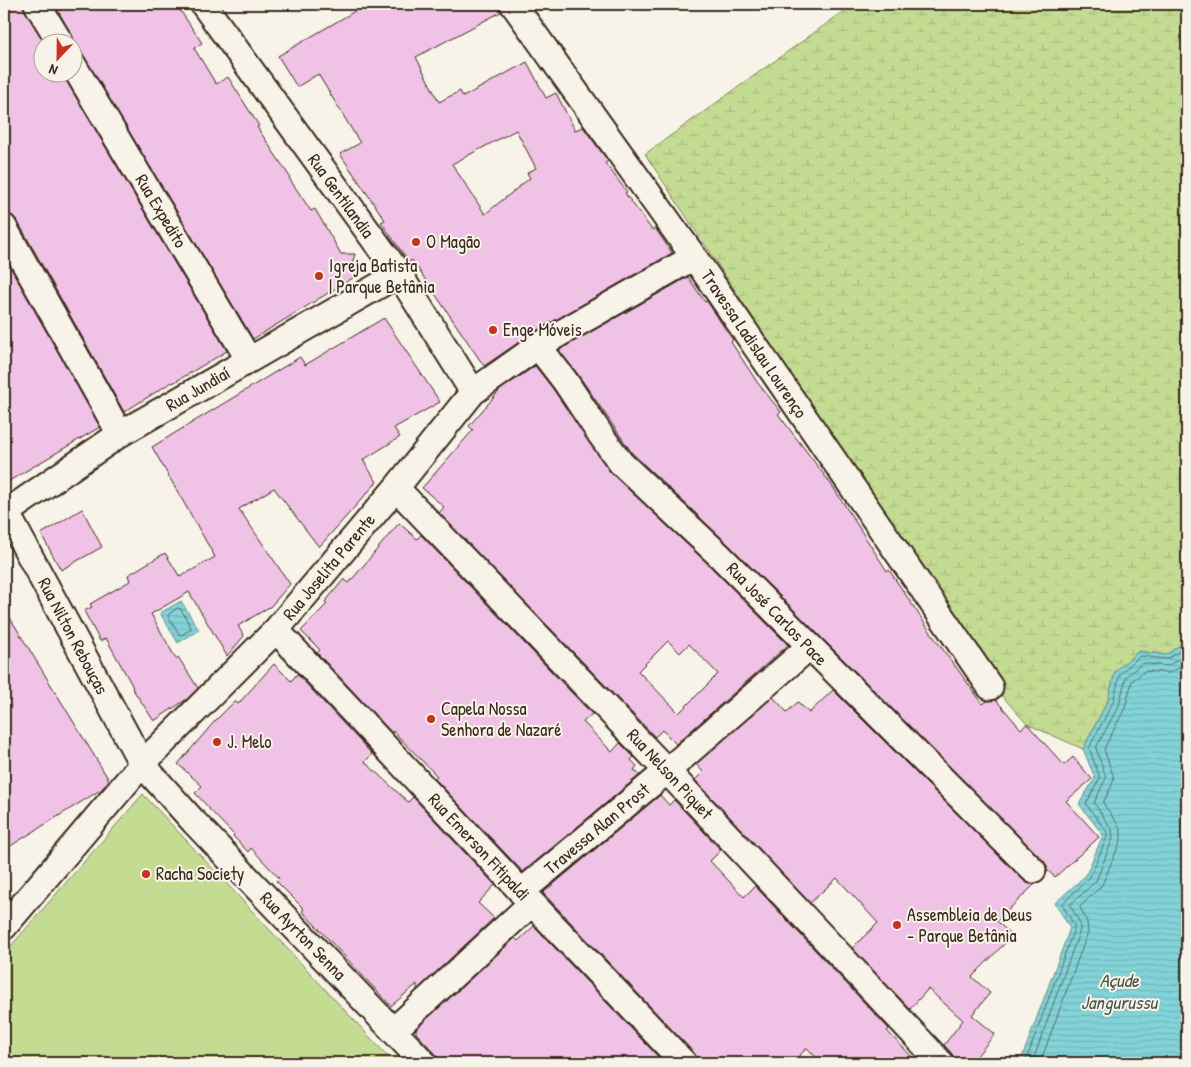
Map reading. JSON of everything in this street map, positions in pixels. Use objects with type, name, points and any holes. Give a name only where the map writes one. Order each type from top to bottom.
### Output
[{"type":"street","points":[[37,4],[54,32]]},
{"type":"street","name":"Rua Gentilandia","points":[[202,4],[398,274],[474,392]]},
{"type":"street","name":"Travessa Ladislau Lourenço","points":[[513,4],[694,257],[990,687]]},
{"type":"street","name":"Rua Expedito","points":[[82,80],[250,360]]},
{"type":"street","points":[[4,227],[120,434]]},
{"type":"street","name":"Rua Joselita Parente","points":[[4,927],[142,764],[276,630],[474,392],[538,346],[694,257]]},
{"type":"street","name":"Rua Jundiaí","points":[[5,511],[120,434],[398,274]]},
{"type":"street","name":"Rua José Carlos Pace","points":[[538,346],[565,381],[621,463],[718,554],[1032,870]]},
{"type":"street","name":"Rua Nelson Piquet","points":[[396,488],[667,771],[941,1063]]},
{"type":"street","name":"Rua Nilton Rebouças","points":[[5,511],[142,764]]},
{"type":"street","name":"Rua Emerson Fitipaldi","points":[[276,630],[526,898],[684,1063]]},
{"type":"street","name":"Travessa Alan Prost","points":[[394,1030],[526,898],[809,647]]},
{"type":"street","name":"Rua Ayrton Senna","points":[[142,764],[194,822],[424,1063]]},
{"type":"green space","points":[[854,4],[1173,4],[1187,20],[1187,640],[1166,655],[1139,651],[1115,671],[1108,700],[1083,749],[1027,724],[1003,697],[645,154]]},
{"type":"green space","name":"Racha Society","points":[[143,794],[394,1063],[4,1063],[4,954]]},
{"type":"water","points":[[181,601],[199,630],[178,643],[160,613]]},
{"type":"water","name":"Açude Jangurussu","points":[[1187,640],[1187,1063],[1020,1063],[1070,928],[1055,903],[1086,875],[1103,835],[1079,804],[1095,778],[1083,749],[1108,700],[1115,671],[1139,651],[1166,655]]},
{"type":"building","points":[[14,4],[23,4],[25,11],[38,32],[32,32],[32,82],[67,82],[227,351],[124,412],[17,220],[10,214],[4,203],[4,10]]},
{"type":"building","points":[[54,4],[176,4],[202,43],[194,48],[216,84],[228,77],[289,178],[311,211],[315,209],[341,254],[355,254],[351,268],[356,276],[253,339],[82,54],[82,32],[70,32]]},
{"type":"building","points":[[367,4],[499,4],[501,12],[416,57],[439,102],[460,91],[463,97],[527,62],[546,98],[556,93],[575,130],[583,127],[608,161],[605,163],[627,192],[625,193],[652,230],[655,228],[672,253],[531,334],[484,366],[412,260],[409,262],[381,222],[385,220],[340,154],[360,143],[318,74],[297,87],[278,56]],"holes":[[[516,130],[536,168],[527,173],[530,178],[485,214],[452,164]]]},
{"type":"building","points":[[4,256],[100,427],[4,484]]},
{"type":"building","points":[[688,277],[705,302],[707,301],[733,340],[731,342],[757,382],[781,412],[778,414],[831,484],[887,571],[889,570],[936,640],[983,704],[987,701],[996,700],[1021,729],[1027,724],[1064,765],[1073,757],[1092,779],[1066,801],[1099,837],[1055,877],[1047,872],[1047,866],[1043,860],[728,544],[632,453],[559,350]]},
{"type":"building","points":[[384,318],[440,402],[394,428],[400,437],[363,460],[377,482],[319,547],[274,488],[239,509],[290,584],[271,606],[238,626],[244,636],[227,656],[189,592],[151,614],[176,659],[178,657],[198,688],[187,699],[154,721],[132,688],[106,638],[100,641],[84,611],[92,607],[90,604],[130,581],[128,575],[165,553],[180,577],[215,557],[152,447],[300,357],[305,365]]},
{"type":"building","points":[[535,366],[611,473],[708,564],[788,645],[676,744],[662,730],[655,737],[439,513],[444,507],[422,488],[473,430],[469,426],[500,390]],"holes":[[[668,641],[680,653],[689,644],[718,674],[679,713],[638,671]]]},
{"type":"building","points":[[82,509],[102,547],[61,570],[41,534]]},
{"type":"building","points":[[399,523],[417,539],[421,535],[592,714],[583,722],[612,752],[620,743],[634,757],[631,760],[637,766],[634,770],[640,775],[523,872],[434,778],[437,776],[393,731],[392,733],[317,653],[320,650],[301,631],[327,604],[325,602],[344,579],[349,583]]},
{"type":"building","points":[[4,608],[109,780],[102,789],[4,850]]},
{"type":"building","points":[[274,664],[291,681],[297,674],[372,754],[365,762],[408,802],[413,797],[495,885],[478,903],[494,918],[417,990],[417,984],[391,1006],[302,911],[304,909],[276,881],[279,878],[251,848],[248,852],[209,809],[195,793],[202,786],[178,764],[215,721],[235,701],[238,704]]},
{"type":"building","points":[[833,690],[1023,880],[1029,884],[1035,884],[997,921],[1012,936],[972,977],[990,993],[972,1015],[995,1034],[971,1063],[955,1063],[952,1054],[944,1045],[963,1020],[928,989],[910,1009],[852,948],[878,923],[837,878],[810,903],[695,780],[703,772],[696,764],[773,697],[787,712],[798,702],[809,713]]},
{"type":"building","points":[[660,795],[669,805],[674,800],[721,850],[710,861],[744,897],[755,886],[889,1029],[887,1031],[918,1063],[822,1063],[807,1048],[792,1063],[698,1063],[694,1053],[543,893]]},
{"type":"building","points":[[534,926],[664,1063],[438,1063],[435,1053],[416,1033],[416,1029],[515,938],[518,941]]},
{"type":"place","name":"O Magão","points":[[416,242]]},
{"type":"place","name":"Igreja Batista | Parque Betânia","points":[[319,276]]},
{"type":"place","name":"Enge Móveis","points":[[493,330]]},
{"type":"place","name":"Capela Nossa Senhora de Nazaré","points":[[431,719]]},
{"type":"place","name":"J. Melo","points":[[217,742]]},
{"type":"place","name":"Racha Society","points":[[146,874]]},
{"type":"place","name":"Assembleia de Deus - Parque Betânia","points":[[897,925]]}]
